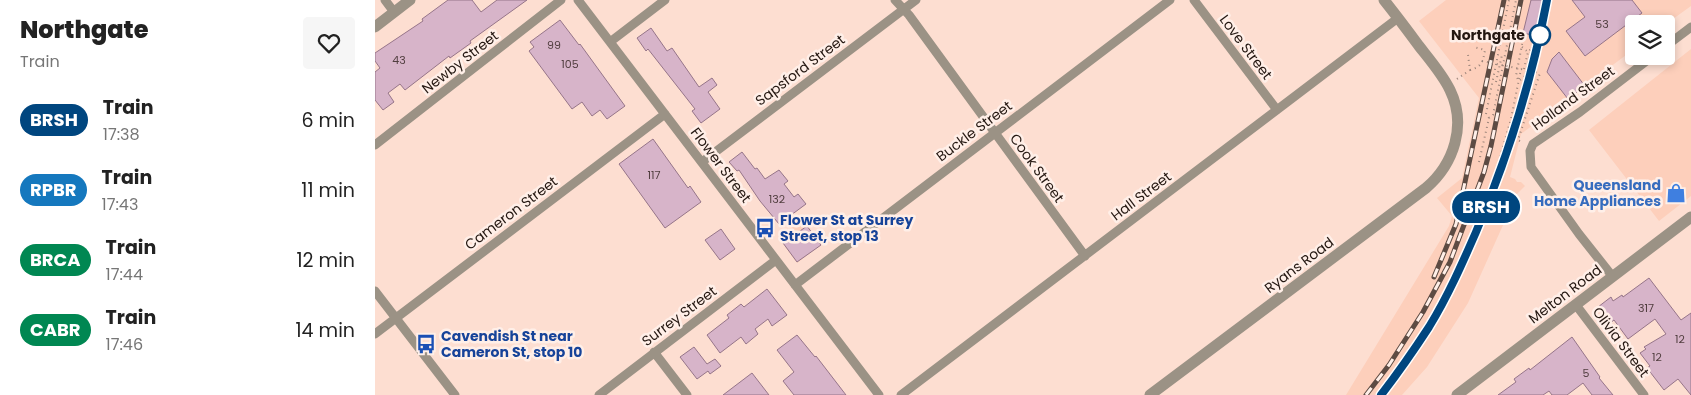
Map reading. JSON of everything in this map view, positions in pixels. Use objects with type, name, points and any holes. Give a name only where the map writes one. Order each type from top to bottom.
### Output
[{"type":"street","points":[[385,0],[394,12]]},
{"type":"street","points":[[375,27],[410,0]]},
{"type":"street","name":"Newby Street","points":[[375,146],[561,0]]},
{"type":"street","name":"Flower Street","points":[[578,0],[879,395]]},
{"type":"street","points":[[610,42],[665,0]]},
{"type":"street","name":"Cook Street","points":[[895,0],[904,9],[1085,256]]},
{"type":"street","name":"Sapsford Street","points":[[702,162],[916,0]]},
{"type":"street","name":"Buckle Street","points":[[795,285],[1170,0]]},
{"type":"street","name":"Love Street","points":[[1194,0],[1277,110]]},
{"type":"street","name":"Ryans Road","points":[[1149,395],[1426,188],[1447,164],[1454,148],[1458,121],[1451,92],[1384,0]]},
{"type":"street","name":"Hall Street","points":[[901,395],[1398,18]]},
{"type":"street","points":[[1675,39],[1691,27]]},
{"type":"street","name":"Holland Street","points":[[1613,277],[1579,234],[1531,167],[1529,156],[1533,144],[1581,112],[1641,65]]},
{"type":"street","name":"Cameron Street","points":[[375,334],[665,114]]},
{"type":"street","name":"Melton Road","points":[[1457,395],[1691,217]]},
{"type":"street","name":"Surrey Street","points":[[599,395],[776,260]]},
{"type":"street","points":[[375,291],[455,395]]},
{"type":"street","name":"Olivia Street","points":[[1576,304],[1644,395]]},
{"type":"street","points":[[654,352],[687,395]]},
{"type":"path","points":[[1489,118],[1486,114],[1509,0]]},
{"type":"path","points":[[1479,162],[1489,118],[1493,115],[1516,0]]},
{"type":"path","points":[[1519,81],[1516,76],[1525,34]]},
{"type":"path","points":[[1519,81],[1525,76],[1535,36]]},
{"type":"path","points":[[1522,46],[1527,52]]},
{"type":"path","points":[[1457,79],[1470,70],[1477,68],[1482,63],[1485,50],[1474,47]]},
{"type":"path","points":[[1495,170],[1511,119],[1527,52],[1531,48]]},
{"type":"path","points":[[1498,51],[1501,55],[1496,82],[1498,87]]},
{"type":"path","points":[[1501,55],[1506,53]]},
{"type":"path","points":[[1468,55],[1470,70]]},
{"type":"path","points":[[1482,63],[1540,73],[1519,140]]},
{"type":"path","points":[[1492,85],[1496,82]]},
{"type":"shaded area","points":[[1446,0],[1691,0],[1691,6],[1675,18],[1675,15],[1625,15],[1625,56],[1521,134],[1510,177],[1525,186],[1517,194],[1468,303],[1427,367],[1402,395],[1346,395],[1449,226],[1452,216],[1437,198],[1462,178],[1479,98],[1419,21]]},
{"type":"shaded area","points":[[1691,49],[1691,196],[1659,221],[1589,130],[1671,65],[1675,65],[1675,62]]},
{"type":"shaded area","points":[[802,219],[821,245],[797,263],[778,237]]},
{"type":"building","points":[[448,0],[472,0],[481,12],[497,0],[527,0],[405,90],[400,84],[388,93],[394,102],[383,110],[375,100],[375,72],[380,68],[375,61],[375,53],[423,21],[422,19]]},
{"type":"building","points":[[1531,0],[1544,0],[1537,36],[1523,33]]},
{"type":"building","points":[[1572,0],[1632,0],[1642,13],[1639,15],[1625,15],[1625,26],[1585,56],[1566,31],[1585,17]]},
{"type":"building","points":[[560,20],[625,106],[607,119],[600,110],[592,116],[582,102],[572,109],[529,51],[534,47],[530,42]]},
{"type":"building","points":[[651,28],[667,51],[672,48],[699,87],[712,78],[717,85],[708,92],[720,109],[701,123],[692,111],[695,109],[648,49],[646,51],[637,38]]},
{"type":"building","points":[[1559,52],[1585,86],[1568,99],[1547,72],[1552,59]]},
{"type":"building","points":[[653,139],[688,188],[690,186],[701,202],[665,228],[619,164]]},
{"type":"building","points":[[742,152],[765,179],[779,170],[788,181],[784,184],[794,197],[798,194],[806,204],[779,224],[760,201],[739,170],[737,171],[729,162]]},
{"type":"building","points":[[807,226],[821,245],[797,262],[783,243]]},
{"type":"building","points":[[721,229],[735,249],[720,260],[705,240]]},
{"type":"building","points":[[1649,278],[1681,320],[1691,313],[1691,395],[1678,379],[1664,390],[1647,368],[1650,366],[1640,353],[1646,349],[1644,347],[1666,334],[1655,319],[1628,339],[1614,320],[1610,323],[1598,307],[1611,297],[1613,301],[1622,295],[1623,297]]},
{"type":"building","points":[[767,289],[787,315],[772,326],[768,319],[755,329],[758,334],[746,344],[741,337],[720,353],[707,335],[729,318],[727,315],[741,304],[744,307]]},
{"type":"building","points":[[797,335],[846,395],[794,395],[783,381],[794,372],[777,350]]},
{"type":"building","points":[[1572,337],[1599,378],[1613,395],[1592,395],[1583,383],[1567,395],[1552,395],[1549,391],[1543,395],[1498,395],[1516,382],[1514,379],[1529,368],[1530,370]]},
{"type":"building","points":[[694,347],[707,364],[715,359],[721,366],[710,374],[708,371],[697,379],[680,357]]},
{"type":"building","points":[[752,373],[769,395],[723,395]]},
{"type":"railway","points":[[1434,277],[1456,224],[1504,0]]},
{"type":"railway","points":[[1366,395],[1389,365],[1423,312],[1450,262],[1484,172],[1521,0]]},
{"type":"railway","points":[[1381,395],[1430,322],[1457,277],[1465,259],[1510,144],[1535,58],[1548,0]]},
{"type":"train","name":"BRSH","points":[[1381,395],[1429,326],[1458,275],[1498,178],[1521,111],[1547,0]]},
{"type":"place","name":"Northgate","points":[[1540,35]]},
{"type":"place","name":"Queensland Home Appliances","points":[[1676,193]]},
{"type":"place","name":"Flower St at Surrey Street, stop 13","points":[[765,228]]},
{"type":"place","name":"Cavendish St near Cameron St, stop 10","points":[[426,344]]}]
